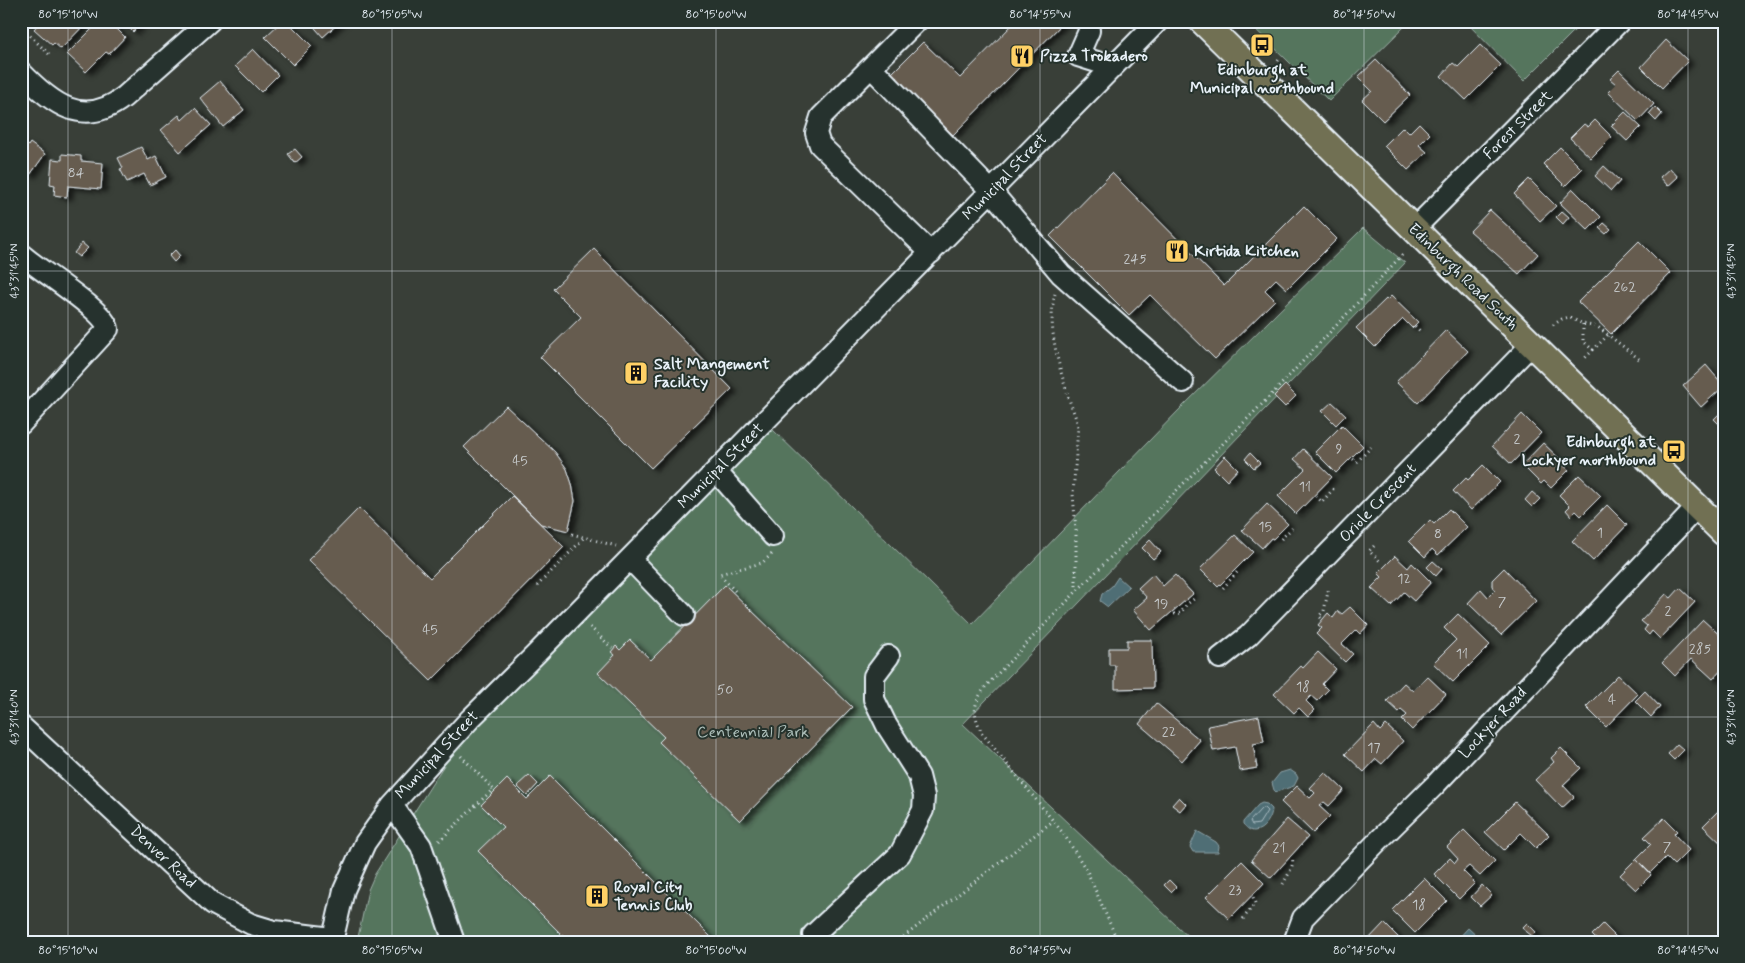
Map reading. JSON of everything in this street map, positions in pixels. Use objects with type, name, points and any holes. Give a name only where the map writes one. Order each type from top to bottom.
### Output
[{"type":"main road","name":"Edinburgh Road South","points":[[1202,21],[1724,533]]},
{"type":"street","points":[[21,72],[44,94],[63,107],[86,112],[104,110],[124,98],[210,21]]},
{"type":"street","points":[[917,21],[821,117],[817,125],[817,139],[820,145],[931,253]]},
{"type":"street","points":[[1088,21],[1089,31],[1078,56],[1114,67]]},
{"type":"street","name":"Municipal Street","points":[[332,940],[344,890],[365,843],[392,805],[626,553],[716,471],[1158,21]]},
{"type":"street","name":"Forest Street","points":[[1414,229],[1620,21]]},
{"type":"street","points":[[871,67],[991,191],[1061,274],[1183,382]]},
{"type":"street","points":[[21,424],[108,329],[106,321],[77,295],[25,266]]},
{"type":"street","name":"Oriole Crescent","points":[[1220,658],[1248,636],[1532,344]]},
{"type":"street","points":[[716,471],[775,543]]},
{"type":"street","name":"Lockyer Road","points":[[1294,942],[1303,918],[1378,840],[1435,785],[1697,507]]},
{"type":"street","points":[[626,553],[684,615]]},
{"type":"street","points":[[813,935],[900,854],[923,810],[924,796],[919,776],[887,726],[874,699],[874,676],[890,656]]},
{"type":"street","name":"Denver Road","points":[[21,726],[213,904],[251,924],[274,931],[332,940]]},
{"type":"street","points":[[392,805],[421,846],[454,942]]},
{"type":"path","points":[[23,29],[51,56]]},
{"type":"path","points":[[1118,942],[1087,871],[1063,833],[982,733],[976,721],[974,707],[986,686],[1274,392],[1403,254]]},
{"type":"path","points":[[1061,274],[1051,308],[1059,365],[1077,418],[1078,428],[1073,494],[1076,531],[1076,592]]},
{"type":"path","points":[[1553,325],[1562,319],[1569,318],[1583,324],[1598,327],[1639,360]]},
{"type":"path","points":[[1583,324],[1583,342],[1593,350]]},
{"type":"path","points":[[1415,326],[1421,332]]},
{"type":"path","points":[[1586,358],[1608,335]]},
{"type":"path","points":[[1353,459],[1357,462],[1371,447]]},
{"type":"path","points":[[1316,496],[1322,502],[1334,488]]},
{"type":"path","points":[[1281,539],[1292,528]]},
{"type":"path","points":[[572,534],[626,553]]},
{"type":"path","points":[[537,586],[585,537]]},
{"type":"path","points":[[736,591],[719,574],[762,563],[775,543]]},
{"type":"path","points":[[1374,546],[1369,551],[1382,563]]},
{"type":"path","points":[[1223,588],[1239,570]]},
{"type":"path","points":[[1321,618],[1319,616],[1324,611],[1329,587]]},
{"type":"path","points":[[1174,614],[1181,613],[1186,605],[1194,599]]},
{"type":"path","points":[[590,627],[612,648]]},
{"type":"path","points":[[424,855],[493,790],[448,743]]},
{"type":"path","points":[[895,942],[1053,821]]},
{"type":"path","points":[[1283,884],[1294,861],[1292,858]]},
{"type":"path","points":[[1243,919],[1255,903],[1254,897]]},
{"type":"green space","points":[[1247,21],[1410,21],[1329,101]]},
{"type":"green space","points":[[1465,21],[1584,21],[1524,81]]},
{"type":"green space","name":"Centennial Park","points":[[1363,228],[1405,263],[963,724],[1194,942],[357,942],[368,890],[375,874],[496,683],[772,429],[972,624],[1179,410]]},
{"type":"water","points":[[1118,577],[1129,587],[1108,607],[1100,601],[1102,594],[1112,586]]},
{"type":"water","points":[[1290,770],[1298,778],[1294,786],[1276,792],[1272,783],[1280,773]]},
{"type":"water","points":[[1262,803],[1267,804],[1272,809],[1271,816],[1261,829],[1254,831],[1248,829],[1243,822]]},
{"type":"water","points":[[1197,831],[1216,842],[1219,846],[1218,852],[1193,852],[1190,847]]},
{"type":"water","points":[[1468,928],[1481,940],[1480,942],[1455,942]]},
{"type":"building","points":[[41,21],[88,21],[61,49],[54,43],[52,45],[34,29]]},
{"type":"building","points":[[100,21],[109,21],[125,37],[109,54],[106,52],[86,72],[67,54]]},
{"type":"building","points":[[122,21],[143,21],[133,32]]},
{"type":"building","points":[[282,21],[287,21],[312,46],[293,65],[265,37]]},
{"type":"building","points":[[309,21],[341,21],[323,37]]},
{"type":"building","points":[[1016,21],[1065,21],[953,135],[891,74],[923,42],[960,78]]},
{"type":"building","points":[[1666,40],[1688,61],[1662,88],[1641,67]]},
{"type":"building","points":[[1480,45],[1501,65],[1466,100],[1441,76],[1453,63],[1458,67]]},
{"type":"building","points":[[253,49],[278,75],[261,92],[235,66]]},
{"type":"building","points":[[1376,60],[1410,95],[1383,121],[1362,100],[1372,91],[1358,77]]},
{"type":"building","points":[[1619,70],[1654,104],[1638,121],[1608,92],[1616,84],[1610,79]]},
{"type":"building","points":[[220,81],[244,110],[223,127],[200,98]]},
{"type":"building","points":[[1655,107],[1662,114],[1656,121],[1649,114]]},
{"type":"building","points":[[195,108],[211,125],[180,152],[161,130],[179,115],[182,120]]},
{"type":"building","points":[[1625,112],[1641,127],[1627,141],[1611,126]]},
{"type":"building","points":[[1595,120],[1612,137],[1591,158],[1570,138],[1584,124],[1588,127]]},
{"type":"building","points":[[1419,123],[1430,134],[1419,145],[1427,152],[1408,170],[1384,146],[1403,127],[1409,133]]},
{"type":"building","points":[[21,140],[28,146],[30,143],[45,154],[30,175],[21,169]]},
{"type":"building","points":[[141,147],[148,160],[156,156],[166,177],[150,185],[144,174],[127,182],[120,169],[123,168],[118,158]]},
{"type":"building","points":[[1560,147],[1582,169],[1565,186],[1543,164]]},
{"type":"building","points":[[295,149],[302,157],[295,163],[288,154]]},
{"type":"building","points":[[62,154],[81,156],[81,161],[103,163],[101,189],[68,186],[67,197],[54,195],[55,185],[50,184],[52,159],[62,160]]},
{"type":"building","points":[[1604,166],[1620,181],[1611,191],[1595,176]]},
{"type":"building","points":[[1670,168],[1678,177],[1668,186],[1660,177]]},
{"type":"building","points":[[1112,173],[1224,286],[1304,206],[1337,239],[1287,289],[1276,279],[1265,290],[1275,300],[1215,359],[1150,295],[1129,315],[1050,236]]},
{"type":"building","points":[[1529,179],[1556,206],[1540,221],[1514,194]]},
{"type":"building","points":[[1573,189],[1601,217],[1588,230],[1560,203]]},
{"type":"building","points":[[1490,210],[1538,254],[1519,274],[1470,231]]},
{"type":"building","points":[[1562,211],[1569,217],[1563,224],[1556,217]]},
{"type":"building","points":[[1604,223],[1611,229],[1606,234],[1599,228]]},
{"type":"building","points":[[1639,241],[1671,273],[1611,334],[1578,302]]},
{"type":"building","points":[[82,243],[88,248],[79,257],[74,253]]},
{"type":"building","name":"Salt Mangement Facility","points":[[594,249],[732,389],[651,468],[540,357],[581,317],[553,289]]},
{"type":"building","points":[[175,250],[180,256],[174,262],[169,256]]},
{"type":"building","points":[[1391,296],[1418,322],[1412,328],[1403,319],[1375,347],[1356,328]]},
{"type":"building","points":[[1446,330],[1468,351],[1418,403],[1396,382]]},
{"type":"building","points":[[1706,365],[1724,386],[1701,407],[1683,386]]},
{"type":"building","points":[[1285,385],[1296,396],[1285,407],[1274,396]]},
{"type":"building","points":[[1332,402],[1346,415],[1336,425],[1322,411]]},
{"type":"building","points":[[506,406],[555,452],[567,469],[575,501],[568,531],[541,524],[464,447]]},
{"type":"building","points":[[1724,409],[1724,429],[1714,419]]},
{"type":"building","points":[[1522,414],[1541,433],[1511,464],[1492,446]]},
{"type":"building","points":[[1342,425],[1363,446],[1336,473],[1315,452]]},
{"type":"building","points":[[1543,443],[1569,470],[1551,488],[1544,481],[1541,484],[1522,465]]},
{"type":"building","points":[[1303,449],[1332,477],[1296,514],[1278,496],[1305,469],[1294,459]]},
{"type":"building","points":[[1250,453],[1260,463],[1254,468],[1245,459]]},
{"type":"building","points":[[1225,456],[1238,469],[1227,481],[1214,468]]},
{"type":"building","points":[[1483,465],[1500,482],[1471,510],[1453,491],[1466,478],[1468,480]]},
{"type":"building","points":[[1579,475],[1601,496],[1581,516],[1576,511],[1571,516],[1566,510],[1570,506],[1559,495]]},
{"type":"building","points":[[1532,492],[1540,499],[1532,507],[1525,500]]},
{"type":"building","points":[[512,496],[564,547],[431,681],[308,560],[359,508],[430,578]]},
{"type":"building","points":[[1267,504],[1288,524],[1262,548],[1242,530]]},
{"type":"building","points":[[1607,505],[1627,525],[1593,561],[1572,541]]},
{"type":"building","points":[[1449,509],[1467,527],[1438,555],[1432,549],[1425,557],[1409,541],[1430,520],[1434,524]]},
{"type":"building","points":[[1235,535],[1253,552],[1218,587],[1200,569]]},
{"type":"building","points":[[1150,540],[1161,552],[1153,559],[1142,548]]},
{"type":"building","points":[[1395,556],[1408,568],[1412,563],[1431,582],[1414,601],[1404,592],[1391,606],[1371,588],[1382,577],[1378,573]]},
{"type":"building","points":[[1433,561],[1442,569],[1436,576],[1427,567]]},
{"type":"building","points":[[1504,568],[1536,601],[1501,635],[1468,603],[1481,589],[1488,597],[1495,590],[1492,586],[1492,580]]},
{"type":"building","points":[[1153,574],[1163,586],[1175,575],[1193,594],[1151,630],[1133,610],[1147,598],[1138,588]]},
{"type":"building","points":[[725,585],[852,707],[740,821],[659,742],[664,737],[598,673],[615,655],[611,652],[616,646],[620,650],[630,640],[651,660]]},
{"type":"building","points":[[1680,588],[1695,602],[1660,639],[1652,631],[1649,635],[1644,630],[1647,626],[1641,621],[1666,594],[1671,598]]},
{"type":"building","points":[[1350,607],[1368,625],[1360,634],[1356,630],[1342,644],[1353,654],[1345,662],[1316,634],[1322,628],[1318,625],[1328,613],[1333,618],[1338,611],[1342,614]]},
{"type":"building","points":[[1458,614],[1490,645],[1453,682],[1433,663],[1456,640],[1444,628]]},
{"type":"building","points":[[1703,620],[1724,639],[1724,667],[1713,679],[1691,659],[1675,676],[1662,663]]},
{"type":"building","points":[[1127,640],[1152,640],[1153,688],[1115,689],[1115,665],[1109,665],[1109,648],[1127,648]]},
{"type":"building","points":[[1318,652],[1336,669],[1322,684],[1328,690],[1317,701],[1311,696],[1306,701],[1315,710],[1308,717],[1299,708],[1294,713],[1274,694],[1301,666],[1303,668]]},
{"type":"building","points":[[1618,675],[1638,694],[1606,727],[1586,707]]},
{"type":"building","points":[[1427,676],[1446,694],[1412,730],[1402,720],[1407,715],[1401,710],[1399,712],[1387,701],[1404,683],[1413,691]]},
{"type":"building","points":[[1645,691],[1660,707],[1651,717],[1635,701]]},
{"type":"building","points":[[1156,703],[1200,740],[1182,761],[1139,724]]},
{"type":"building","points":[[1259,716],[1264,742],[1253,744],[1257,768],[1240,771],[1235,747],[1213,751],[1208,726]]},
{"type":"building","points":[[1374,724],[1380,731],[1386,725],[1403,741],[1382,764],[1376,759],[1364,772],[1345,754]]},
{"type":"building","points":[[1677,744],[1684,750],[1674,760],[1668,754]]},
{"type":"building","points":[[1561,748],[1581,768],[1563,785],[1574,797],[1562,808],[1535,780],[1554,762],[1551,758]]},
{"type":"building","points":[[1325,772],[1344,790],[1329,806],[1324,802],[1319,806],[1330,816],[1313,833],[1281,802],[1297,786],[1310,798],[1315,793],[1310,788]]},
{"type":"building","points":[[529,775],[538,784],[527,796],[517,786]]},
{"type":"building","name":"Royal City Tennis Club","points":[[550,776],[716,942],[569,942],[478,851],[503,827],[481,805],[507,779],[527,799]]},
{"type":"building","points":[[1724,787],[1724,798],[1718,793]]},
{"type":"building","points":[[1179,797],[1186,804],[1180,811],[1172,805]]},
{"type":"building","points":[[1515,802],[1549,835],[1536,848],[1521,833],[1504,850],[1485,832]]},
{"type":"building","points":[[1724,805],[1724,846],[1703,826]]},
{"type":"building","points":[[1664,818],[1677,831],[1674,834],[1689,850],[1674,865],[1666,857],[1650,873],[1636,859],[1651,844],[1644,837]]},
{"type":"building","points":[[1287,819],[1308,837],[1271,878],[1251,860]]},
{"type":"building","points":[[1464,830],[1495,861],[1480,876],[1469,866],[1463,871],[1475,883],[1459,899],[1434,874],[1450,858],[1455,863],[1458,859],[1447,847]]},
{"type":"building","points":[[1636,859],[1651,875],[1636,890],[1620,875]]},
{"type":"building","points":[[1242,861],[1264,883],[1229,919],[1206,897]]},
{"type":"building","points":[[1424,878],[1447,901],[1415,933],[1392,910]]},
{"type":"building","points":[[1169,880],[1176,887],[1171,892],[1164,885]]},
{"type":"building","points":[[1482,885],[1492,895],[1480,906],[1471,897]]},
{"type":"building","points":[[1384,923],[1403,942],[1366,942]]},
{"type":"building","points":[[1527,923],[1536,932],[1532,936],[1522,928]]},
{"type":"building","points":[[1603,924],[1620,942],[1599,942],[1592,935]]},
{"type":"place","name":"Edinburgh at Municipal northbound","points":[[1262,45]]},
{"type":"place","name":"Pizza Trokadero","points":[[1022,56]]},
{"type":"place","name":"Kirtida Kitchen","points":[[1177,251]]},
{"type":"place","name":"Salt Mangement Facility","points":[[636,373]]},
{"type":"place","name":"Edinburgh at Lockyer northbound","points":[[1674,451]]},
{"type":"place","name":"Royal City Tennis Club","points":[[597,896]]}]
